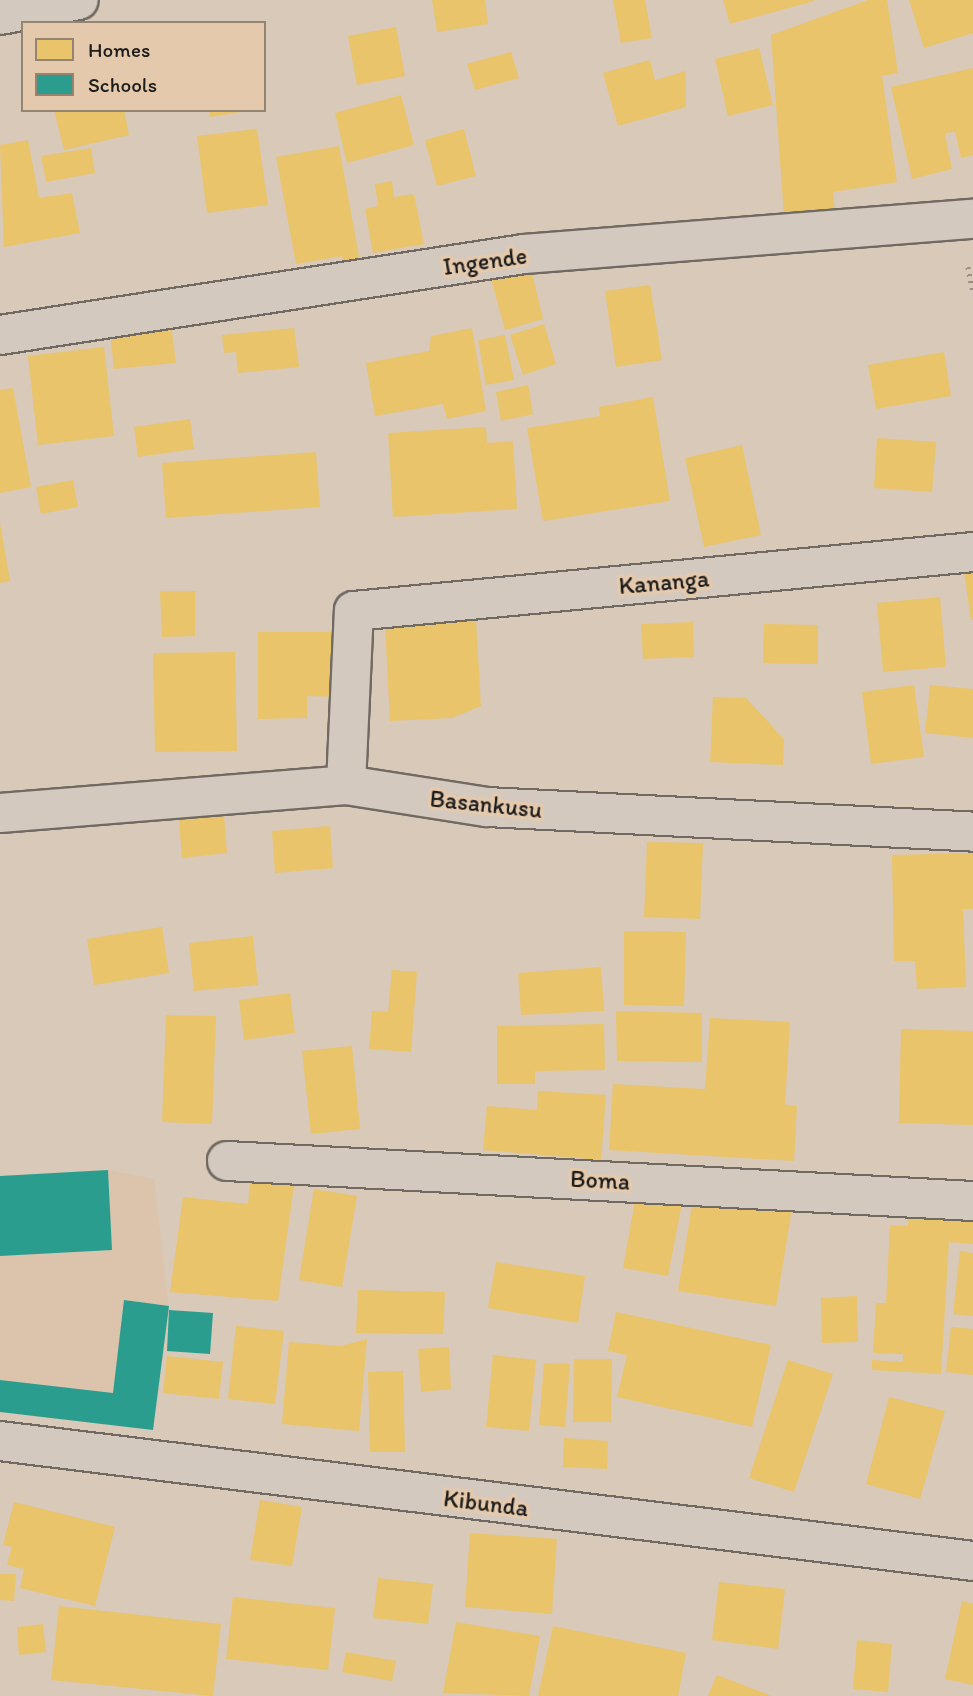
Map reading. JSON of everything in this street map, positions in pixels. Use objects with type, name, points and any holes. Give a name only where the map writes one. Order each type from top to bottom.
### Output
[{"type":"street","points":[[0,15],[79,0]]},
{"type":"street","name":"Ingende","points":[[0,335],[524,254],[973,219]]},
{"type":"street","name":"Kananga","points":[[346,785],[355,611],[973,552]]},
{"type":"street","name":"Basankusu","points":[[0,813],[346,785],[487,807],[973,832]]},
{"type":"street","name":"Boma","points":[[227,1161],[973,1201]]},
{"type":"street","name":"Kibunda","points":[[0,1441],[973,1561]]},
{"type":"shaded area","points":[[108,1170],[154,1179],[169,1310],[153,1430],[0,1412],[0,1176]]},
{"type":"building: Homes","points":[[432,0],[485,0],[488,24],[437,32]]},
{"type":"building: Homes","points":[[613,0],[645,0],[652,38],[621,43]]},
{"type":"building: Homes","points":[[723,0],[814,0],[814,1],[730,24]]},
{"type":"building: Homes","points":[[868,0],[887,0],[898,73],[882,76],[897,182],[833,192],[835,212],[784,216],[771,35]]},
{"type":"building: Homes","points":[[909,0],[973,0],[973,33],[924,48]]},
{"type":"building: Homes","points":[[396,27],[405,76],[357,85],[348,36]]},
{"type":"building: Homes","points":[[759,48],[773,105],[728,116],[715,59]]},
{"type":"building: Homes","points":[[511,52],[519,78],[475,90],[467,64]]},
{"type":"building: Homes","points":[[650,60],[655,80],[686,71],[686,107],[618,126],[603,73]]},
{"type":"building: Homes","points":[[973,68],[973,155],[961,158],[955,131],[945,134],[952,169],[912,179],[891,87]]},
{"type":"building: Homes","points":[[401,95],[414,145],[347,163],[335,113]]},
{"type":"building: Homes","points":[[54,112],[124,112],[129,135],[64,150]]},
{"type":"building: Homes","points":[[209,112],[241,112],[210,117]]},
{"type":"building: Homes","points":[[257,129],[268,205],[207,213],[197,136]]},
{"type":"building: Homes","points":[[464,129],[476,176],[437,186],[425,140]]},
{"type":"building: Homes","points":[[28,140],[39,198],[72,193],[80,233],[4,247],[0,145]]},
{"type":"building: Homes","points":[[339,146],[360,262],[342,266],[342,256],[296,264],[276,157]]},
{"type":"building: Homes","points":[[91,148],[95,173],[46,182],[41,156]]},
{"type":"building: Homes","points":[[392,181],[394,197],[414,194],[424,244],[373,253],[365,209],[378,206],[375,184]]},
{"type":"building: Homes","points":[[530,265],[543,319],[505,330],[490,275]]},
{"type":"building: Homes","points":[[650,285],[662,360],[616,367],[605,291]]},
{"type":"building: Homes","points":[[544,324],[556,364],[523,375],[510,335]]},
{"type":"building: Homes","points":[[171,325],[176,363],[114,369],[110,332]]},
{"type":"building: Homes","points":[[294,328],[299,367],[238,373],[236,352],[224,353],[222,335]]},
{"type":"building: Homes","points":[[472,328],[486,411],[447,419],[443,404],[375,416],[366,363],[429,351],[431,336]]},
{"type":"building: Homes","points":[[505,335],[514,380],[486,385],[478,340]]},
{"type":"building: Homes","points":[[104,347],[114,436],[38,445],[28,356]]},
{"type":"building: Homes","points":[[944,352],[951,396],[876,409],[868,365]]},
{"type":"building: Homes","points":[[528,385],[533,414],[501,421],[496,392]]},
{"type":"building: Homes","points":[[13,388],[31,487],[0,493],[0,390]]},
{"type":"building: Homes","points":[[653,397],[670,501],[543,521],[527,428],[600,416],[599,407]]},
{"type":"building: Homes","points":[[190,419],[194,449],[138,457],[134,427]]},
{"type":"building: Homes","points":[[486,427],[487,443],[513,441],[517,509],[393,517],[388,433]]},
{"type":"building: Homes","points":[[877,438],[936,442],[932,492],[874,488]]},
{"type":"building: Homes","points":[[742,445],[761,535],[704,547],[685,458]]},
{"type":"building: Homes","points":[[316,452],[320,507],[166,518],[162,463]]},
{"type":"building: Homes","points":[[73,480],[78,507],[41,514],[36,487]]},
{"type":"building: Homes","points":[[0,523],[10,581],[0,583]]},
{"type":"building: Homes","points":[[973,570],[973,620],[971,620],[964,572]]},
{"type":"building: Homes","points":[[160,591],[195,591],[195,636],[162,637]]},
{"type":"building: Homes","points":[[940,597],[946,667],[883,672],[877,603]]},
{"type":"building: Homes","points":[[476,620],[481,706],[452,718],[390,721],[385,626]]},
{"type":"building: Homes","points":[[693,622],[694,657],[643,659],[641,624]]},
{"type":"building: Homes","points":[[764,624],[818,625],[818,664],[763,663]]},
{"type":"building: Homes","points":[[258,632],[338,632],[338,697],[307,696],[307,718],[258,719]]},
{"type":"building: Homes","points":[[235,652],[237,751],[155,752],[153,653]]},
{"type":"building: Homes","points":[[914,685],[924,757],[871,764],[862,692]]},
{"type":"building: Homes","points":[[930,685],[973,689],[973,738],[925,733]]},
{"type":"building: Homes","points":[[713,697],[746,698],[784,739],[783,765],[710,762]]},
{"type":"building: Homes","points":[[224,815],[227,853],[182,858],[179,820]]},
{"type":"building: Homes","points":[[330,826],[333,868],[275,873],[272,831]]},
{"type":"building: Homes","points":[[647,842],[703,843],[700,919],[644,917]]},
{"type":"building: Homes","points":[[973,853],[973,909],[963,909],[966,987],[917,989],[915,961],[894,961],[892,855]]},
{"type":"building: Homes","points":[[162,927],[169,973],[94,985],[87,939]]},
{"type":"building: Homes","points":[[624,931],[686,932],[684,1006],[624,1005]]},
{"type":"building: Homes","points":[[253,936],[258,985],[194,991],[189,943]]},
{"type":"building: Homes","points":[[601,967],[604,1011],[521,1015],[518,973]]},
{"type":"building: Homes","points":[[392,970],[417,972],[411,1052],[369,1049],[372,1011],[388,1012]]},
{"type":"building: Homes","points":[[290,993],[295,1033],[244,1040],[239,1000]]},
{"type":"building: Homes","points":[[616,1011],[702,1013],[702,1062],[617,1061]]},
{"type":"building: Homes","points":[[166,1015],[216,1016],[212,1124],[162,1122]]},
{"type":"building: Homes","points":[[710,1018],[790,1022],[785,1105],[797,1106],[794,1161],[609,1150],[613,1084],[705,1089]]},
{"type":"building: Homes","points":[[604,1024],[605,1070],[535,1071],[535,1084],[497,1084],[497,1026]]},
{"type":"building: Homes","points":[[901,1029],[973,1031],[973,1125],[899,1123]]},
{"type":"building: Homes","points":[[352,1046],[360,1129],[311,1134],[302,1051]]},
{"type":"building: Homes","points":[[538,1091],[606,1095],[601,1160],[483,1150],[487,1106],[537,1110]]},
{"type":"building: Homes","points":[[251,1173],[295,1178],[278,1301],[170,1292],[183,1197],[248,1204]]},
{"type":"building: Homes","points":[[314,1189],[357,1196],[342,1287],[299,1280]]},
{"type":"building: Homes","points":[[694,1193],[792,1209],[776,1306],[678,1291]]},
{"type":"building: Homes","points":[[636,1195],[682,1203],[668,1276],[623,1268]]},
{"type":"building: Homes","points":[[909,1204],[973,1208],[973,1244],[949,1242],[941,1374],[872,1370],[872,1360],[903,1362],[903,1354],[873,1353],[876,1303],[886,1303],[890,1225],[908,1226]]},
{"type":"building: Homes","points":[[960,1251],[973,1253],[973,1316],[953,1314]]},
{"type":"building: Homes","points":[[496,1262],[585,1276],[578,1323],[488,1308]]},
{"type":"building: Homes","points":[[358,1290],[445,1292],[443,1334],[356,1333]]},
{"type":"building: Homes","points":[[857,1296],[858,1342],[822,1343],[821,1298]]},
{"type":"building: Homes","points":[[616,1312],[771,1345],[752,1427],[617,1397],[627,1355],[608,1351]]},
{"type":"building: Homes","points":[[236,1326],[284,1331],[275,1404],[228,1399]]},
{"type":"building: Homes","points":[[951,1327],[973,1329],[973,1375],[946,1372]]},
{"type":"building: Homes","points":[[367,1339],[359,1431],[282,1424],[289,1342],[341,1346]]},
{"type":"building: Homes","points":[[449,1347],[451,1389],[421,1392],[418,1349]]},
{"type":"building: Homes","points":[[493,1355],[536,1360],[529,1431],[486,1427]]},
{"type":"building: Homes","points":[[167,1356],[223,1362],[219,1399],[163,1393]]},
{"type":"building: Homes","points":[[574,1359],[612,1359],[611,1422],[573,1422]]},
{"type":"building: Homes","points":[[788,1360],[833,1374],[794,1492],[749,1478]]},
{"type":"building: Homes","points":[[544,1363],[570,1364],[565,1427],[539,1425]]},
{"type":"building: Homes","points":[[403,1371],[405,1452],[370,1452],[368,1372]]},
{"type":"building: Homes","points":[[889,1397],[945,1411],[920,1499],[866,1484]]},
{"type":"building: Homes","points":[[564,1438],[608,1441],[607,1469],[563,1467]]},
{"type":"building: Homes","points":[[260,1500],[302,1507],[292,1566],[250,1560]]},
{"type":"building: Homes","points":[[14,1502],[115,1527],[95,1606],[20,1588],[24,1569],[7,1565],[12,1547],[3,1545]]},
{"type":"building: Homes","points":[[470,1533],[557,1539],[552,1614],[465,1607]]},
{"type":"building: Homes","points":[[0,1574],[16,1574],[14,1601],[0,1600]]},
{"type":"building: Homes","points":[[378,1578],[433,1584],[428,1624],[373,1618]]},
{"type":"building: Homes","points":[[719,1582],[785,1589],[778,1649],[712,1640]]},
{"type":"building: Homes","points":[[233,1597],[335,1608],[328,1670],[226,1659]]},
{"type":"building: Homes","points":[[962,1601],[973,1604],[973,1685],[945,1679]]},
{"type":"building: Homes","points":[[59,1606],[221,1624],[213,1696],[51,1680]]},
{"type":"building: Homes","points":[[456,1622],[540,1636],[529,1696],[443,1693]]},
{"type":"building: Homes","points":[[43,1624],[46,1652],[19,1655],[17,1627]]},
{"type":"building: Homes","points":[[553,1626],[686,1653],[678,1696],[538,1696]]},
{"type":"building: Homes","points":[[857,1640],[892,1644],[888,1692],[853,1689]]},
{"type":"building: Homes","points":[[346,1652],[396,1661],[392,1681],[342,1672]]},
{"type":"building: Homes","points":[[717,1675],[772,1696],[708,1696]]},
{"type":"building: Schools","points":[[108,1170],[112,1250],[0,1256],[0,1176]]},
{"type":"building: Schools","points":[[124,1300],[169,1306],[153,1430],[0,1412],[0,1380],[113,1393]]},
{"type":"building: Schools","points":[[169,1310],[213,1313],[210,1354],[167,1351]]}]
